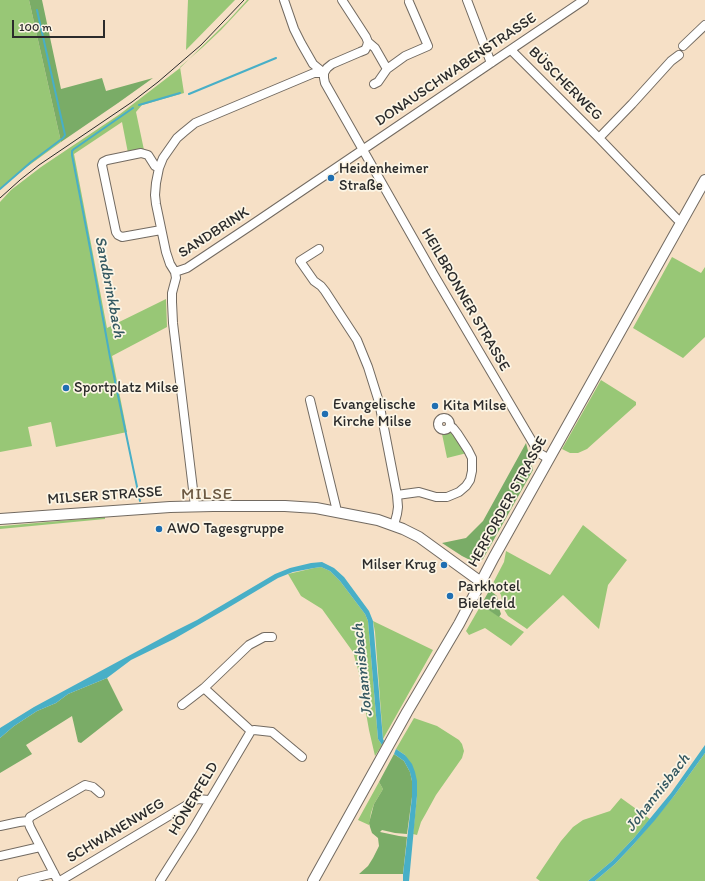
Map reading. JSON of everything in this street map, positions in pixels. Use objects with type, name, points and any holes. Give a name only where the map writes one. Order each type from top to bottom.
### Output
[{"type":"main road","name":"HERFORDER STRASSE","points":[[313,881],[416,697],[459,624],[494,556],[705,180]]},
{"type":"main road","name":"MILSER STRASSE","points":[[0,519],[194,506],[298,506],[316,508],[378,520],[394,525],[419,537],[481,582]]},
{"type":"street","points":[[284,0],[294,29],[301,43],[313,64],[324,73]]},
{"type":"street","points":[[342,0],[368,42],[375,48],[387,69]]},
{"type":"street","points":[[467,0],[491,63]]},
{"type":"street","name":"DONAUSCHWABENSTRASSE","points":[[363,150],[511,50],[574,3],[584,0]]},
{"type":"street","points":[[374,84],[378,82],[387,69],[405,56],[428,46],[409,2]]},
{"type":"street","points":[[683,46],[705,25]]},
{"type":"street","points":[[363,150],[325,83],[324,73],[332,64],[365,50],[368,42]]},
{"type":"street","name":"BÜSCHERWEG","points":[[511,50],[599,138],[665,207],[682,222]]},
{"type":"street","name":"BÜSCHERWEG","points":[[599,138],[671,61],[679,55]]},
{"type":"street","points":[[175,272],[170,264],[166,252],[155,195],[159,168],[163,158],[177,138],[196,123],[314,73],[324,73]]},
{"type":"street","name":"SANDBRINK","points":[[194,506],[173,323],[172,293],[176,278],[175,272],[187,268],[363,150]]},
{"type":"street","name":"HEILBRONNER STRASSE","points":[[363,150],[532,442],[540,452],[549,458]]},
{"type":"street","points":[[159,168],[155,166],[148,155],[140,152],[107,160],[103,162],[102,165],[114,225],[118,235],[122,237],[161,230]]},
{"type":"street","points":[[319,248],[300,260],[314,281],[325,291],[360,345],[379,402],[397,495],[398,507],[394,525]]},
{"type":"street","points":[[310,400],[336,511]]},
{"type":"street","points":[[397,495],[419,492],[436,497],[447,497],[459,492],[466,486],[472,472],[472,458],[456,430],[450,426]]},
{"type":"street","points":[[182,705],[204,688],[249,645],[264,637],[272,637]]},
{"type":"street","points":[[204,688],[251,731],[272,732],[302,757]]},
{"type":"street","name":"HÖNERFELD","points":[[160,881],[193,829],[251,731]]},
{"type":"street","points":[[0,826],[28,821],[30,817],[85,785],[93,787],[100,793]]},
{"type":"street","name":"SCHWANENWEG","points":[[22,881],[57,878],[197,799],[209,800]]},
{"type":"street","points":[[28,821],[57,878]]},
{"type":"street","points":[[0,856],[40,847]]},
{"type":"green space","points":[[0,0],[29,0],[61,142],[0,189]]},
{"type":"green space","points":[[29,0],[42,0],[61,89],[102,78],[106,91],[153,78],[61,142]]},
{"type":"green space","points":[[188,0],[235,0],[186,50]]},
{"type":"green space","points":[[247,0],[249,0],[221,30],[189,59]]},
{"type":"green space","points":[[180,68],[184,93],[142,105],[136,112],[144,150],[128,153],[122,122],[74,154],[107,328],[166,299],[167,327],[112,356],[127,432],[56,447],[51,422],[28,427],[32,446],[0,452],[0,202],[11,190],[41,167],[120,114]]},
{"type":"green space","points":[[672,257],[701,273],[705,267],[705,337],[683,358],[633,328]]},
{"type":"green space","points":[[601,380],[636,402],[636,405],[587,449],[578,453],[570,453],[562,449]]},
{"type":"green space","points":[[452,431],[467,453],[447,458],[442,434]]},
{"type":"green space","points":[[526,443],[533,470],[483,559],[477,562],[472,561],[442,543],[466,538],[483,521]]},
{"type":"green space","points":[[105,517],[105,519],[0,529],[0,526]]},
{"type":"green space","points":[[583,525],[627,560],[608,585],[599,629],[563,595],[527,629],[508,616],[503,606],[501,595],[496,587],[492,585],[504,562],[506,551],[550,575]]},
{"type":"green space","points":[[321,567],[330,571],[340,581],[365,614],[368,621],[378,739],[382,745],[375,756],[359,673],[353,652],[322,609],[301,596],[288,574]]},
{"type":"green space","points":[[489,591],[497,596],[501,614],[499,617],[481,605]]},
{"type":"green space","points":[[481,605],[524,632],[511,646],[485,628],[469,635],[466,631]]},
{"type":"green space","points":[[373,621],[433,650],[383,739],[375,632]]},
{"type":"green space","points":[[107,678],[123,710],[81,743],[78,742],[72,716],[26,745],[32,754],[0,773],[0,738],[14,726],[37,711],[56,703],[68,694]]},
{"type":"green space","points":[[414,718],[437,726],[459,740],[464,751],[462,758],[436,795],[421,822],[417,835],[413,834],[417,796],[405,755],[396,749]]},
{"type":"green space","points":[[705,753],[705,881],[595,881],[615,864],[633,845],[674,796]]},
{"type":"green space","points":[[394,754],[404,761],[410,772],[412,781],[412,797],[407,834],[382,830],[380,832],[407,837],[403,874],[359,874],[368,866],[379,846],[378,838],[372,833],[369,823],[374,804],[383,789],[379,782]]},
{"type":"green space","points":[[379,782],[383,789],[374,804],[369,825],[358,820]]},
{"type":"green space","points":[[621,798],[650,819],[612,861],[588,881],[540,881],[536,878],[561,841],[573,827],[583,820],[610,811]]},
{"type":"water","points":[[322,562],[334,568],[344,577],[369,611],[373,621],[384,741],[382,745],[378,739],[368,621],[365,614],[340,581],[330,571],[321,567],[293,572],[278,578],[174,639],[131,660],[107,678],[68,694],[56,703],[37,711],[14,726],[0,738],[0,728],[34,707],[197,620],[275,574],[290,568]]},
{"type":"water","points":[[705,745],[705,753],[655,820],[615,864],[595,881],[588,881],[612,861],[634,838],[671,793]]},
{"type":"water","points":[[396,749],[405,755],[412,764],[417,781],[409,881],[403,881],[403,874],[412,797],[412,781],[410,772],[404,761],[394,754]]},
{"type":"waterway","points":[[0,189],[65,135],[37,10]]},
{"type":"waterway","name":"Sandbrinkbach","points":[[189,94],[276,58]]},
{"type":"waterway","name":"Sandbrinkbach","points":[[139,105],[180,93]]},
{"type":"waterway","name":"Sandbrinkbach","points":[[133,108],[74,149],[72,151],[72,155],[110,357],[140,501]]},
{"type":"tram line","points":[[0,198],[39,165],[132,102],[158,82],[201,45],[244,0]]},
{"type":"place","name":"Heidenheimer Straße","points":[[331,178]]},
{"type":"place","name":"Sportplatz Milse","points":[[66,388]]},
{"type":"place","name":"Kita Milse","points":[[435,406]]},
{"type":"place","name":"Evangelische Kirche Milse","points":[[325,414]]},
{"type":"place","name":"AWO Tagesgruppe","points":[[159,529]]},
{"type":"place","name":"Milser Krug","points":[[444,565]]},
{"type":"place","name":"Parkhotel Bielefeld","points":[[450,596]]},
{"type":"district","name":"MILSE","points":[[207,495]]},
{"type":"water label","name":"Johannisbach","points":[[363,670]]},
{"type":"water label","name":"Johannisbach","points":[[658,793]]}]
